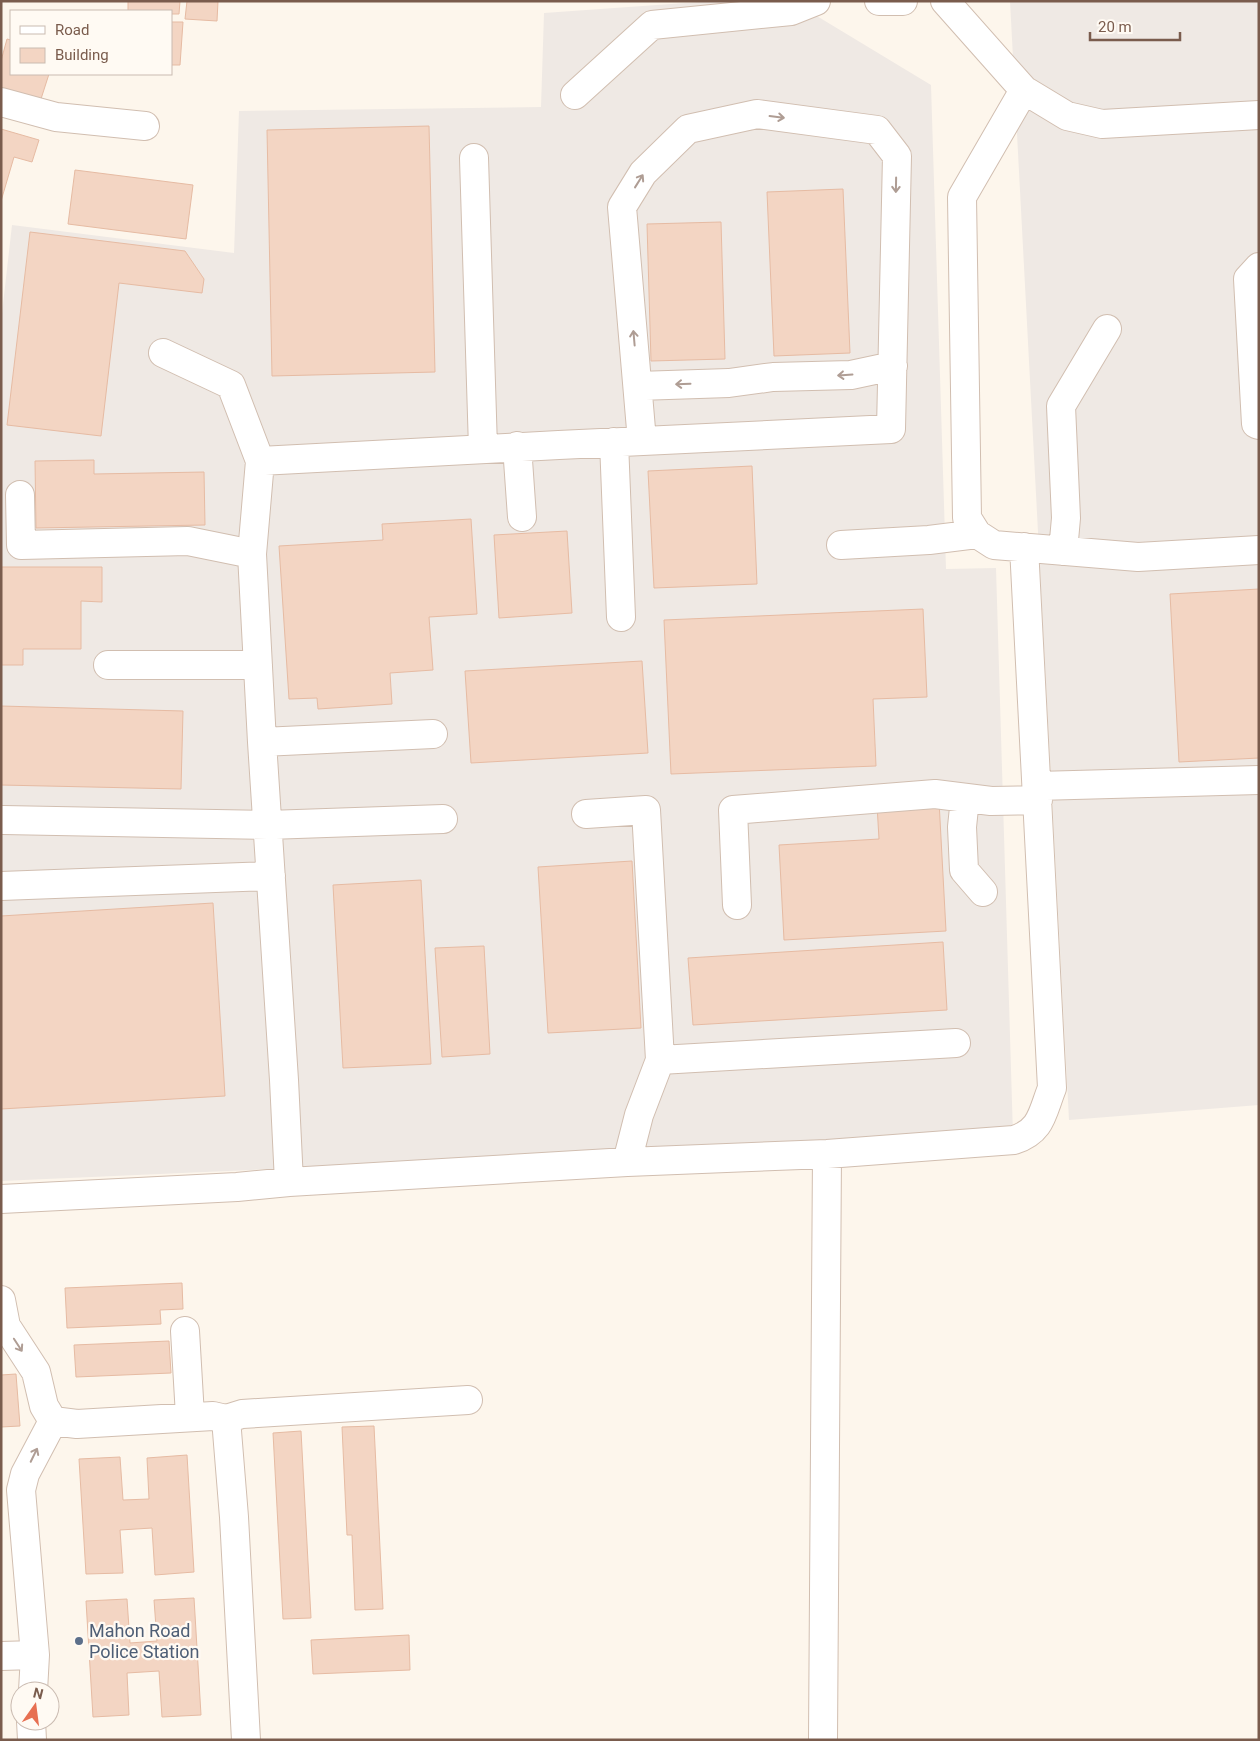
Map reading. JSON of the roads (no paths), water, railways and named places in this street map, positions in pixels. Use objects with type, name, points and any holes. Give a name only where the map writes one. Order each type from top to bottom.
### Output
[{"type":"street","points":[[575,95],[652,25],[791,11],[816,1]]},
{"type":"street","points":[[879,1],[903,1]]},
{"type":"street","points":[[945,1],[1024,90],[1066,116],[1102,124],[1259,115]]},
{"type":"street","points":[[1024,90],[962,197],[967,518],[977,534],[994,545],[1138,557],[1259,550]]},
{"type":"street","points":[[1,102],[56,117],[145,126]]},
{"type":"street","points":[[260,461],[517,446],[642,441],[891,429],[897,156],[877,130],[757,114],[688,129],[643,173],[622,206],[642,441]]},
{"type":"street","points":[[474,158],[483,448]]},
{"type":"street","points":[[1259,267],[1248,279],[1256,424],[1259,425]]},
{"type":"street","points":[[1063,551],[1066,518],[1060,406],[1107,329]]},
{"type":"street","points":[[163,353],[231,385],[260,461],[252,554],[288,1182]]},
{"type":"street","points":[[638,386],[729,383],[772,378],[850,375],[893,366]]},
{"type":"street","points":[[614,442],[622,617]]},
{"type":"street","points":[[517,446],[522,517]]},
{"type":"street","points":[[20,495],[21,545],[188,541],[252,554]]},
{"type":"street","points":[[841,545],[929,540],[977,534]]},
{"type":"street","points":[[1,1199],[237,1187],[288,1182],[627,1162],[827,1154],[1014,1140],[1024,1137],[1037,1126],[1052,1088],[1024,547]]},
{"type":"street","points":[[108,665],[258,665]]},
{"type":"street","points":[[262,742],[433,734]]},
{"type":"street","points":[[737,905],[733,810],[935,794],[991,801],[1037,793],[1259,780]]},
{"type":"street","points":[[965,798],[962,827],[964,870],[983,892]]},
{"type":"street","points":[[586,814],[646,810],[660,1060],[639,1115],[627,1162]]},
{"type":"street","points":[[3,820],[268,825],[443,819]]},
{"type":"street","points":[[1,886],[271,876]]},
{"type":"street","points":[[660,1060],[956,1042]]},
{"type":"street","points":[[823,1740],[827,1154]]},
{"type":"street","points":[[1,1300],[6,1326],[36,1372],[44,1406],[53,1421]]},
{"type":"street","points":[[184,1332],[190,1416]]},
{"type":"street","points":[[53,1421],[78,1424],[190,1416],[213,1416],[226,1419],[242,1414],[468,1400]]},
{"type":"street","points":[[226,1419],[234,1517],[246,1740]]},
{"type":"street","points":[[34,1681],[35,1656],[11,1486],[25,1474],[53,1421]]},
{"type":"street","points":[[1,1656],[35,1656]]},
{"type":"place","name":"Mahon Road Police Station","points":[[79,1641]]}]
